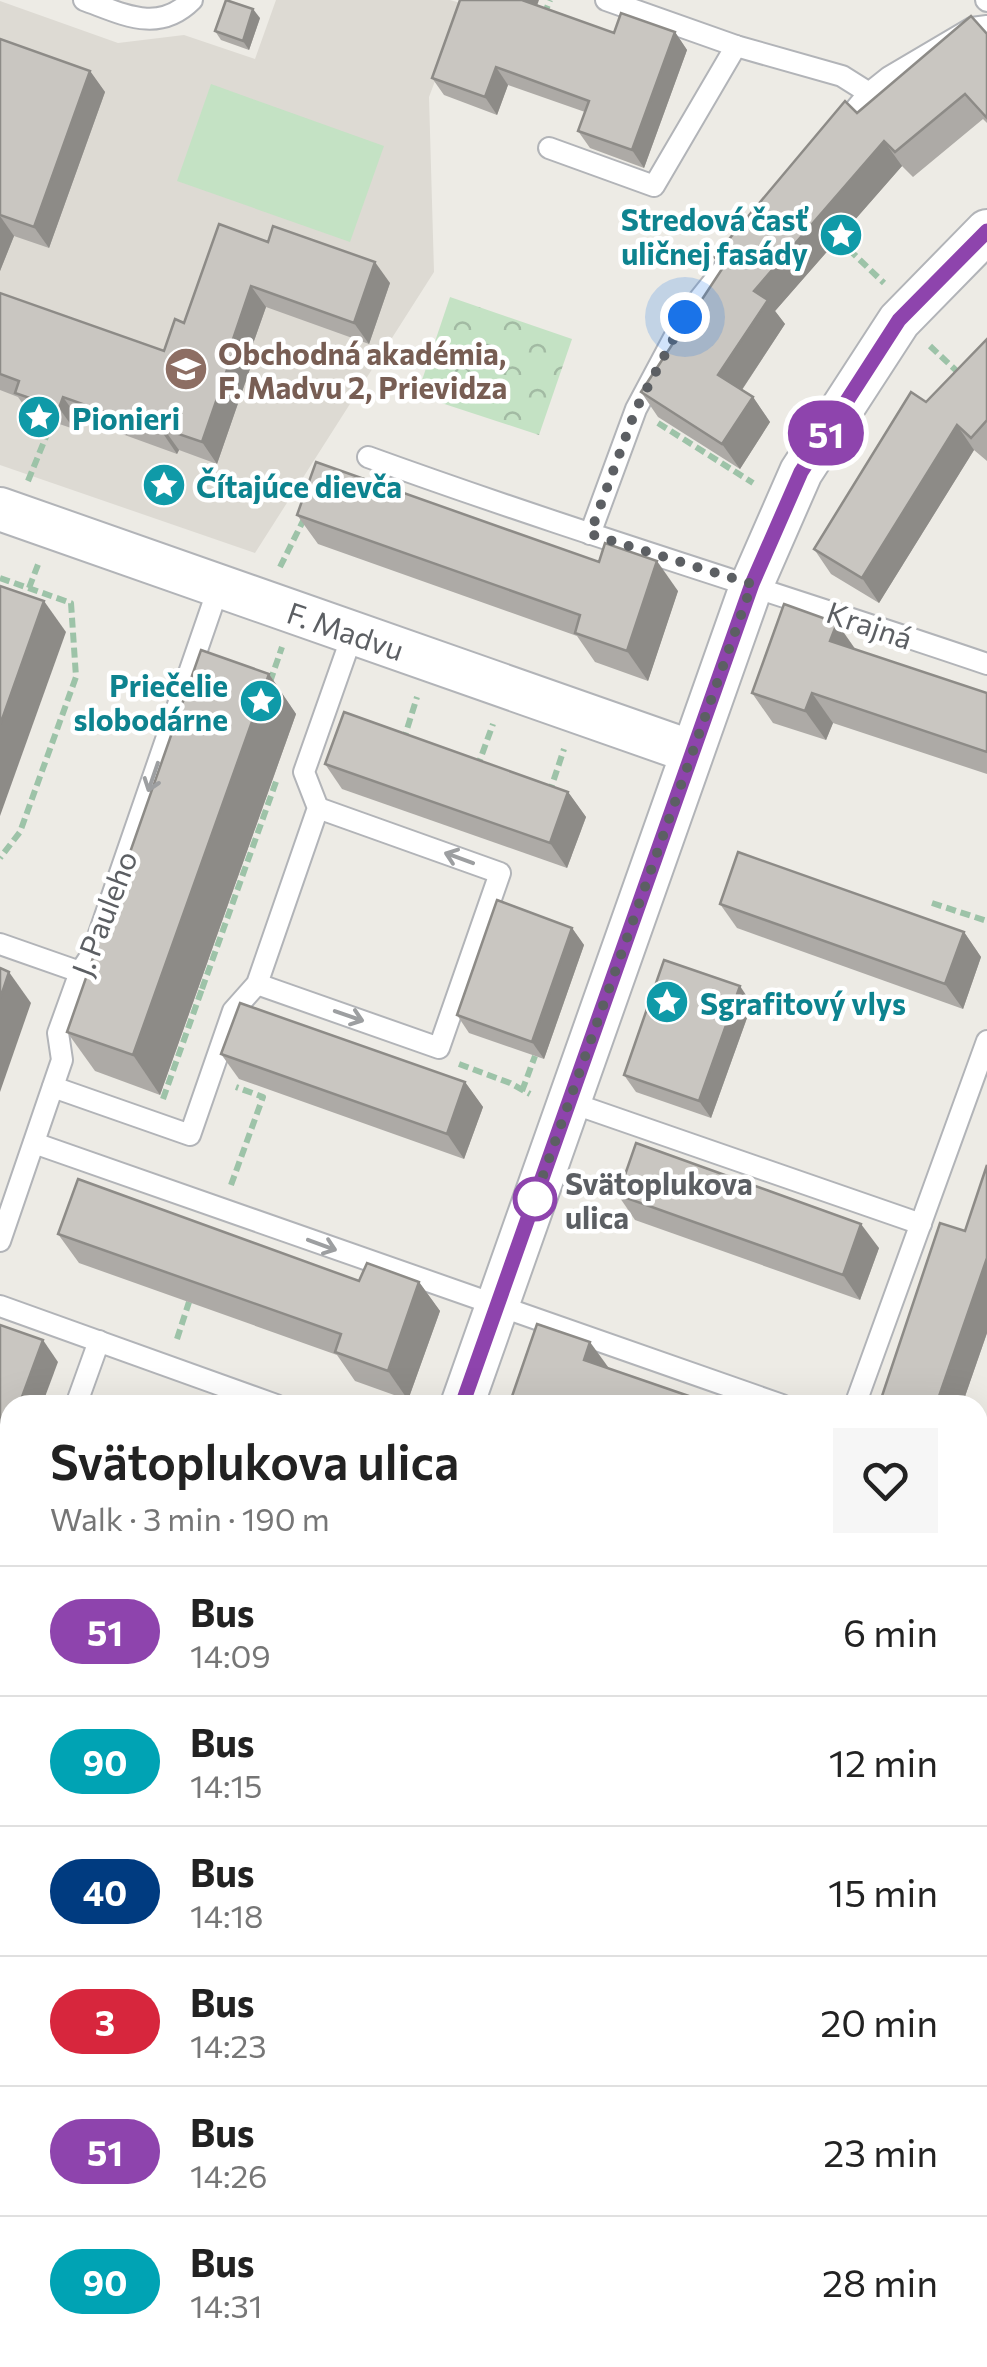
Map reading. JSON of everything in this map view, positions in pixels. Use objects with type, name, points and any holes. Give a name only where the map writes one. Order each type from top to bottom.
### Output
[{"type":"street","points":[[466,1395],[497,1307],[550,1098],[692,752],[752,584],[801,472],[899,320],[987,231]]},
{"type":"street","name":"F. Madvu","points":[[14,495],[219,586],[692,752]]},
{"type":"lane","points":[[84,0],[145,21],[181,11],[192,0]]},
{"type":"lane","points":[[606,0],[736,46],[842,76],[870,93]]},
{"type":"lane","points":[[821,151],[888,77],[972,28],[987,26]]},
{"type":"lane","points":[[548,148],[654,186],[736,46]]},
{"type":"lane","points":[[590,534],[636,409],[685,317],[740,249]]},
{"type":"lane","name":"Krajná","points":[[368,457],[987,664]]},
{"type":"lane","name":"J. Pauleho","points":[[0,1240],[62,1060],[58,1032],[80,972],[92,954],[219,586]]},
{"type":"lane","points":[[53,1087],[190,1135],[234,1011],[257,984],[318,808],[304,772],[353,633]]},
{"type":"lane","points":[[257,984],[439,1048],[500,872],[318,808]]},
{"type":"lane","points":[[0,944],[80,972]]},
{"type":"lane","points":[[859,1395],[987,1040]]},
{"type":"lane","points":[[550,1098],[921,1224]]},
{"type":"lane","points":[[34,1143],[753,1395]]},
{"type":"lane","points":[[0,1306],[248,1395]]},
{"type":"lane","points":[[80,1395],[99,1341]]},
{"type":"path","points":[[544,17],[550,0]]},
{"type":"path","points":[[838,239],[887,286]]},
{"type":"path","points":[[926,342],[965,378]]},
{"type":"path","points":[[636,409],[758,486]]},
{"type":"path","points":[[14,495],[52,422]]},
{"type":"path","points":[[277,572],[310,508]]},
{"type":"path","points":[[29,588],[36,569]]},
{"type":"path","points":[[0,578],[71,604],[76,677],[20,832],[0,858]]},
{"type":"path","points":[[63,622],[72,626]]},
{"type":"path","points":[[266,692],[284,642]]},
{"type":"path","points":[[400,751],[419,691]]},
{"type":"path","points":[[474,776],[495,718]]},
{"type":"path","points":[[546,803],[566,743]]},
{"type":"path","points":[[145,1093],[163,1099],[278,776]]},
{"type":"path","points":[[932,903],[987,921]]},
{"type":"path","points":[[202,989],[240,1003]]},
{"type":"path","points":[[439,1048],[454,1063],[522,1091],[550,1098]]},
{"type":"path","points":[[522,1091],[535,1056]]},
{"type":"path","points":[[226,1211],[263,1096],[231,1085]]},
{"type":"path","points":[[167,1366],[190,1302]]},
{"type":"shaded area","name":"Obchodná akadémia, F. Madvu 2, Prievidza","points":[[276,0],[450,0],[464,4],[429,97],[434,272],[255,553],[0,465],[0,1],[118,43],[184,35],[255,59]]},
{"type":"green space","points":[[211,84],[384,146],[350,242],[177,181]]},
{"type":"green space","points":[[450,297],[572,339],[539,435],[417,395]]},
{"type":"building","points":[[226,0],[253,9],[243,41],[215,31]]},
{"type":"building","points":[[460,0],[522,0],[614,33],[621,13],[675,32],[632,150],[578,131],[589,101],[496,67],[485,97],[432,78]]},
{"type":"building","points":[[971,16],[987,34],[987,118],[965,94],[895,152],[884,141],[754,291],[768,300],[718,375],[753,397],[722,444],[641,392],[724,266],[714,257],[845,101],[857,113]]},
{"type":"building","points":[[0,39],[90,71],[34,227],[0,215]]},
{"type":"building","points":[[219,224],[268,242],[273,226],[375,262],[354,323],[251,286],[233,339],[237,341],[202,442],[63,397],[59,408],[15,393],[19,381],[0,374],[0,293],[164,351],[175,319],[184,323]]},
{"type":"building","points":[[987,339],[987,420],[971,438],[957,425],[862,578],[814,549],[911,392],[926,402]]},
{"type":"building","points":[[316,462],[599,562],[605,543],[657,561],[627,651],[575,633],[580,615],[297,515]]},
{"type":"building","points":[[0,586],[44,601],[0,725]]},
{"type":"building","points":[[784,604],[837,623],[830,641],[987,693],[987,752],[812,693],[805,711],[752,693]]},
{"type":"building","points":[[201,650],[269,674],[133,1055],[67,1032]]},
{"type":"building","points":[[344,712],[568,792],[550,843],[325,764]]},
{"type":"building","points":[[738,852],[964,932],[945,984],[720,904]]},
{"type":"building","points":[[497,900],[572,928],[532,1042],[457,1015]]},
{"type":"building","points":[[664,960],[740,986],[699,1101],[624,1075]]},
{"type":"building","points":[[0,968],[9,972],[0,999]]},
{"type":"building","points":[[240,1003],[465,1082],[447,1134],[221,1054]]},
{"type":"building","points":[[636,1143],[861,1224],[843,1275],[618,1195]]},
{"type":"building","points":[[987,1165],[987,1258],[939,1395],[882,1395],[940,1223],[965,1231]]},
{"type":"building","points":[[78,1179],[359,1281],[367,1263],[419,1282],[388,1371],[335,1352],[341,1334],[58,1234]]},
{"type":"building","points":[[537,1324],[590,1342],[584,1360],[686,1395],[512,1395]]},
{"type":"building","points":[[0,1325],[43,1340],[23,1395],[0,1395]]},
{"type":"bus line","name":"51","points":[[466,1395],[752,584],[801,472],[899,320],[987,231]]},
{"type":"place","name":"Stredová časť uličnej fasády","points":[[841,235]]},
{"type":"place","name":"Obchodná akadémia, F. Madvu 2, Prievidza","points":[[186,369]]},
{"type":"place","name":"Pionieri","points":[[39,417]]},
{"type":"place","name":"Čítajúce dievča","points":[[164,485]]},
{"type":"place","name":"Priečelie slobodárne","points":[[261,701]]},
{"type":"place","name":"Sgrafitový vlys","points":[[667,1002]]},
{"type":"place","name":"Svätoplukova ulica","points":[[535,1199]]},
{"type":"route","points":[[535,1199],[533,1204],[752,584],[590,534],[636,409],[685,317]]}]
